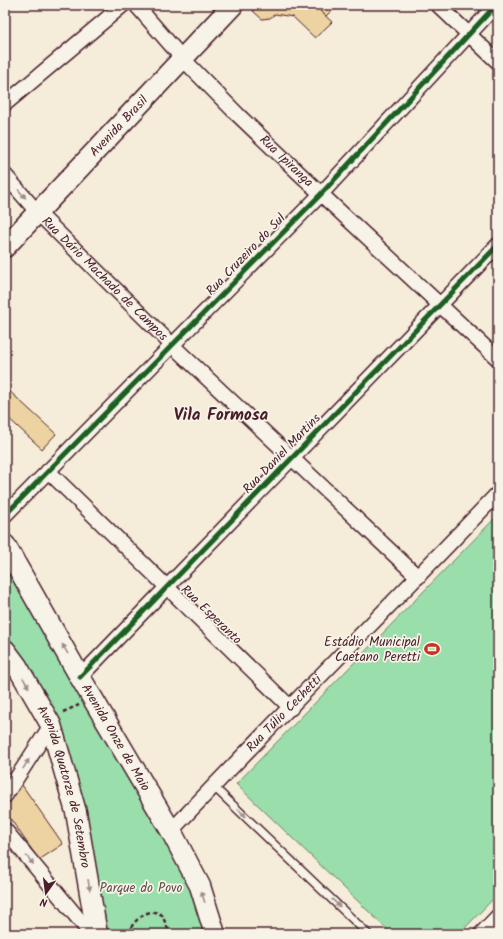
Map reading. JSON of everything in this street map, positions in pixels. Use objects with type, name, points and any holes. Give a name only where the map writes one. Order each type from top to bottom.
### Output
[{"type":"street","points":[[5,104],[123,5]]},
{"type":"street","name":"Rua Ipiranga","points":[[136,5],[183,59],[238,114],[321,194],[498,359]]},
{"type":"street","name":"Avenida Brasil","points":[[5,247],[233,5]]},
{"type":"street","points":[[438,5],[498,62]]},
{"type":"street","name":"Rua Cruzeiro do Sul","points":[[5,515],[321,194],[496,5]]},
{"type":"street","name":"Rua Dário Machado de Campos","points":[[5,175],[38,212],[173,346],[418,577]]},
{"type":"street","name":"Rua Daniel Martins","points":[[80,676],[498,245]]},
{"type":"street","name":"Rua Esperanto","points":[[48,471],[291,708]]},
{"type":"street","name":"Rua Túlio Cechetti","points":[[171,831],[498,493]]},
{"type":"street","name":"Avenida Onze de Maio","points":[[5,547],[171,831],[200,886],[215,934]]},
{"type":"street","name":"Avenida Quatorze de Setembro","points":[[5,650],[56,719],[76,812],[97,934]]},
{"type":"street","points":[[5,796],[56,719]]},
{"type":"street","points":[[5,830],[92,934]]},
{"type":"street","points":[[481,934],[498,916]]},
{"type":"lane","points":[[213,786],[368,934]]},
{"type":"path","points":[[56,719],[93,698]]},
{"type":"path","points":[[128,934],[137,920],[148,912],[153,911],[162,915],[169,934]]},
{"type":"green space","name":"Estádio Municipal Caetano Peretti","points":[[498,515],[498,894],[459,934],[392,934],[236,784]]},
{"type":"green space","name":"Parque do Povo","points":[[5,560],[164,835],[190,890],[204,934],[103,934],[84,811],[5,641]]},
{"type":"building","points":[[255,5],[314,5],[332,22],[315,38],[293,17],[275,14],[270,18],[262,19],[253,11]]},
{"type":"building","points":[[314,5],[337,5],[326,16]]},
{"type":"building","points":[[5,387],[56,434],[42,449],[5,415]]},
{"type":"building","points":[[22,785],[63,844],[39,860],[5,811],[5,807]]},
{"type":"cycle path","points":[[5,515],[321,194],[496,5]]},
{"type":"cycle path","points":[[80,677],[498,245]]},
{"type":"place","name":"Estádio Municipal Caetano Peretti","points":[[432,649]]},
{"type":"district","name":"Vila Formosa","points":[[221,415]]}]
